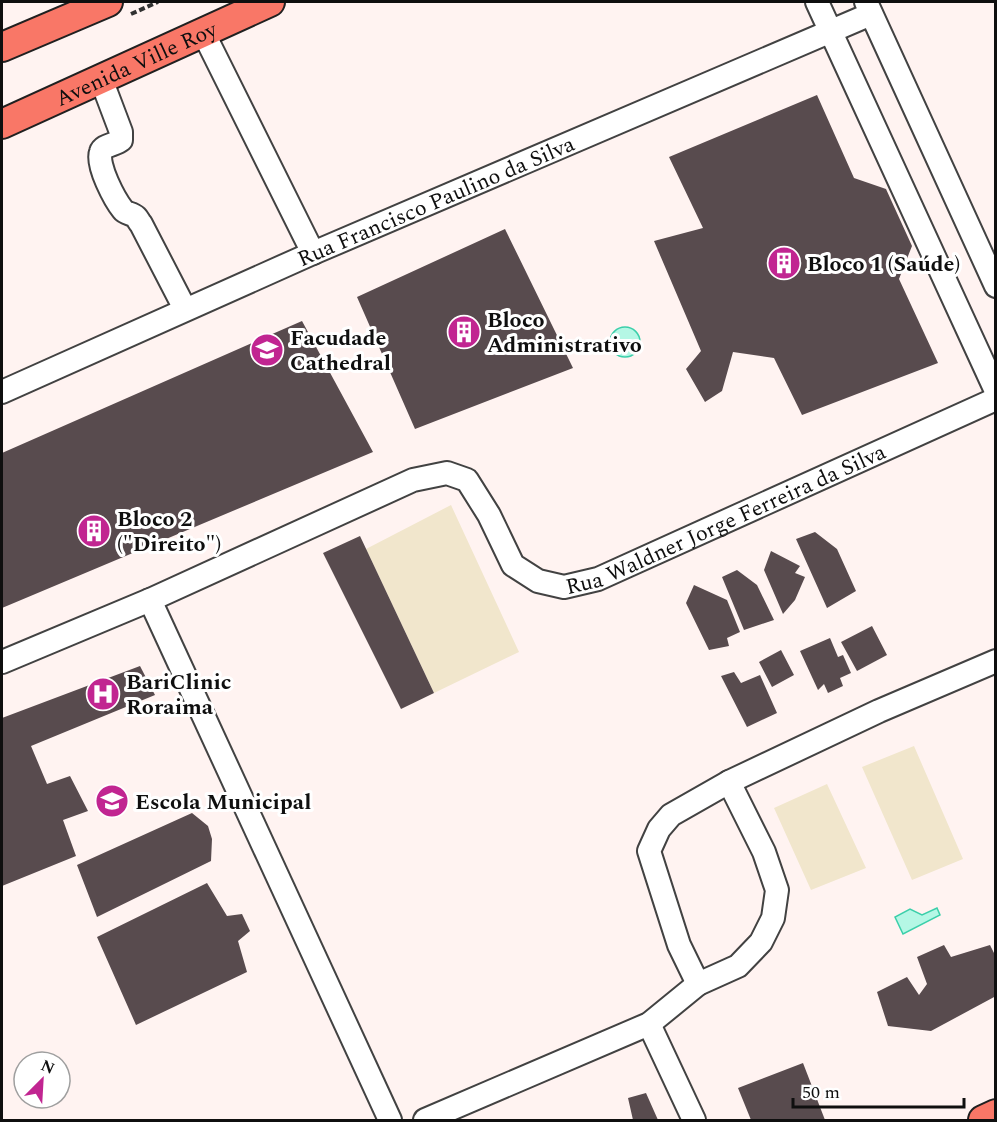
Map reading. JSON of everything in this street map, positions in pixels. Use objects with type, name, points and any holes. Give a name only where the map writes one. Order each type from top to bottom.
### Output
[{"type":"main road","points":[[2,47],[108,2]]},
{"type":"main road","name":"Avenida Ville Roy","points":[[2,124],[270,2]]},
{"type":"main road","points":[[982,1120],[996,1114]]},
{"type":"street","points":[[818,2],[996,391]]},
{"type":"street","points":[[869,8],[996,286]]},
{"type":"street","name":"Rua Francisco Paulino da Silva","points":[[2,392],[313,253],[831,32],[869,8]]},
{"type":"street","points":[[203,32],[313,253]]},
{"type":"street","points":[[101,79],[121,132],[120,140],[104,148],[100,153],[100,164],[104,176],[124,212],[135,216],[141,224],[185,309]]},
{"type":"street","name":"Rua Waldner Jorge Ferreira da Silva","points":[[2,662],[150,600],[413,480],[447,473],[467,480],[489,514],[513,565],[538,581],[564,587],[598,579],[996,399]]},
{"type":"street","points":[[150,600],[390,1120]]},
{"type":"street","points":[[698,984],[679,945],[649,851],[659,830],[671,815],[729,782],[879,711],[996,661]]},
{"type":"street","points":[[425,1120],[649,1024],[698,984],[738,966],[761,942],[773,918],[777,890],[764,852],[729,782]]},
{"type":"street","points":[[649,1024],[694,1120]]},
{"type":"shaded area","points":[[625,327],[636,331],[640,342],[636,353],[625,357],[614,353],[610,342],[614,331]]},
{"type":"shaded area","points":[[451,505],[519,652],[434,693],[366,549]]},
{"type":"shaded area","points":[[914,746],[963,859],[912,880],[862,767]]},
{"type":"shaded area","points":[[827,784],[866,868],[811,890],[774,808]]},
{"type":"shaded area","points":[[937,908],[940,915],[903,934],[895,917],[910,909],[922,915]]},
{"type":"building","name":"Bloco 1 (Saúde)","points":[[817,95],[854,178],[886,189],[912,246],[899,279],[938,363],[802,415],[774,358],[733,352],[722,391],[705,402],[686,369],[701,351],[654,241],[703,228],[669,157]]},
{"type":"building","name":"Bloco Administrativo","points":[[505,229],[573,368],[415,429],[357,297]]},
{"type":"building","name":"Bloco 2 (\"Direito\")","points":[[302,321],[373,452],[2,608],[2,453]]},
{"type":"building","points":[[815,532],[837,549],[856,591],[827,608],[796,539]]},
{"type":"building","points":[[360,536],[434,693],[401,709],[323,553]]},
{"type":"building","points":[[771,551],[800,566],[795,573],[805,577],[795,600],[783,614],[764,570]]},
{"type":"building","points":[[737,570],[757,585],[774,620],[744,630],[722,577]]},
{"type":"building","points":[[694,585],[727,600],[740,632],[727,638],[729,646],[709,650],[686,603]]},
{"type":"building","points":[[872,626],[887,655],[857,671],[841,642]]},
{"type":"building","points":[[830,638],[838,657],[843,655],[851,673],[840,678],[843,686],[828,693],[824,684],[818,690],[800,651]]},
{"type":"building","points":[[781,650],[794,675],[772,687],[759,662]]},
{"type":"building","points":[[140,666],[155,695],[31,746],[47,784],[70,776],[88,811],[63,820],[76,856],[2,886],[2,718]]},
{"type":"building","points":[[734,672],[741,683],[760,675],[777,713],[747,727],[721,676]]},
{"type":"building","points":[[192,813],[208,826],[212,839],[211,861],[97,917],[77,865]]},
{"type":"building","points":[[207,883],[227,916],[242,914],[250,931],[238,941],[247,972],[136,1025],[97,937]]},
{"type":"building","points":[[944,945],[951,957],[990,945],[996,957],[996,996],[931,1031],[888,1026],[877,992],[907,977],[919,995],[927,984],[917,957]]},
{"type":"building","points":[[803,1063],[825,1120],[751,1120],[738,1088]]},
{"type":"building","points":[[646,1093],[658,1120],[633,1120],[628,1098]]},
{"type":"place","name":"Bloco 1 (Saúde)","points":[[784,263]]},
{"type":"place","name":"Bloco Administrativo","points":[[464,332]]},
{"type":"place","name":"Facudade Cathedral","points":[[267,350]]},
{"type":"place","name":"Bloco 2 (\"Direito\")","points":[[94,531]]},
{"type":"place","name":"BariClinic Roraima","points":[[103,694]]},
{"type":"place","name":"Escola Municipal","points":[[112,801]]}]
